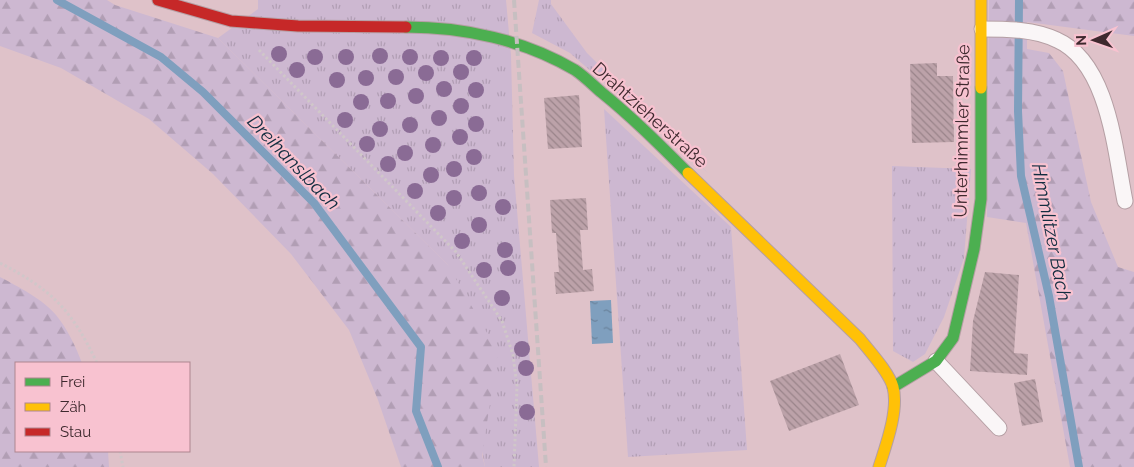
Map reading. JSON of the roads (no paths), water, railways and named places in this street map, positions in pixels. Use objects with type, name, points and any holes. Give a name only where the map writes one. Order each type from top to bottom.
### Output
[{"type":"street","name":"Drahtzieherstraße","points":[[158,0],[231,21],[298,26],[412,27],[456,30],[492,36],[518,44],[576,71],[624,111],[860,339],[879,363],[893,387]]},
{"type":"street","name":"Unterhimmler Straße","points":[[893,387],[936,361],[953,338],[974,250],[981,199],[981,0]]},
{"type":"street","points":[[879,467],[891,432],[893,387]]},
{"type":"lane","points":[[982,29],[1006,29],[1041,34],[1059,40],[1074,50],[1095,80],[1105,102],[1125,201]]},
{"type":"lane","points":[[936,361],[999,428]]},
{"type":"water","points":[[611,300],[613,343],[592,344],[590,301]]},
{"type":"waterway","name":"Dreihanslbach","points":[[57,0],[161,57],[203,92],[314,203],[421,347],[416,411],[438,467]]},
{"type":"waterway","name":"Himmlitzer Bach","points":[[1019,0],[1018,111],[1021,176],[1049,296],[1079,467]]},
{"type":"railway","points":[[514,0],[546,467]]}]
